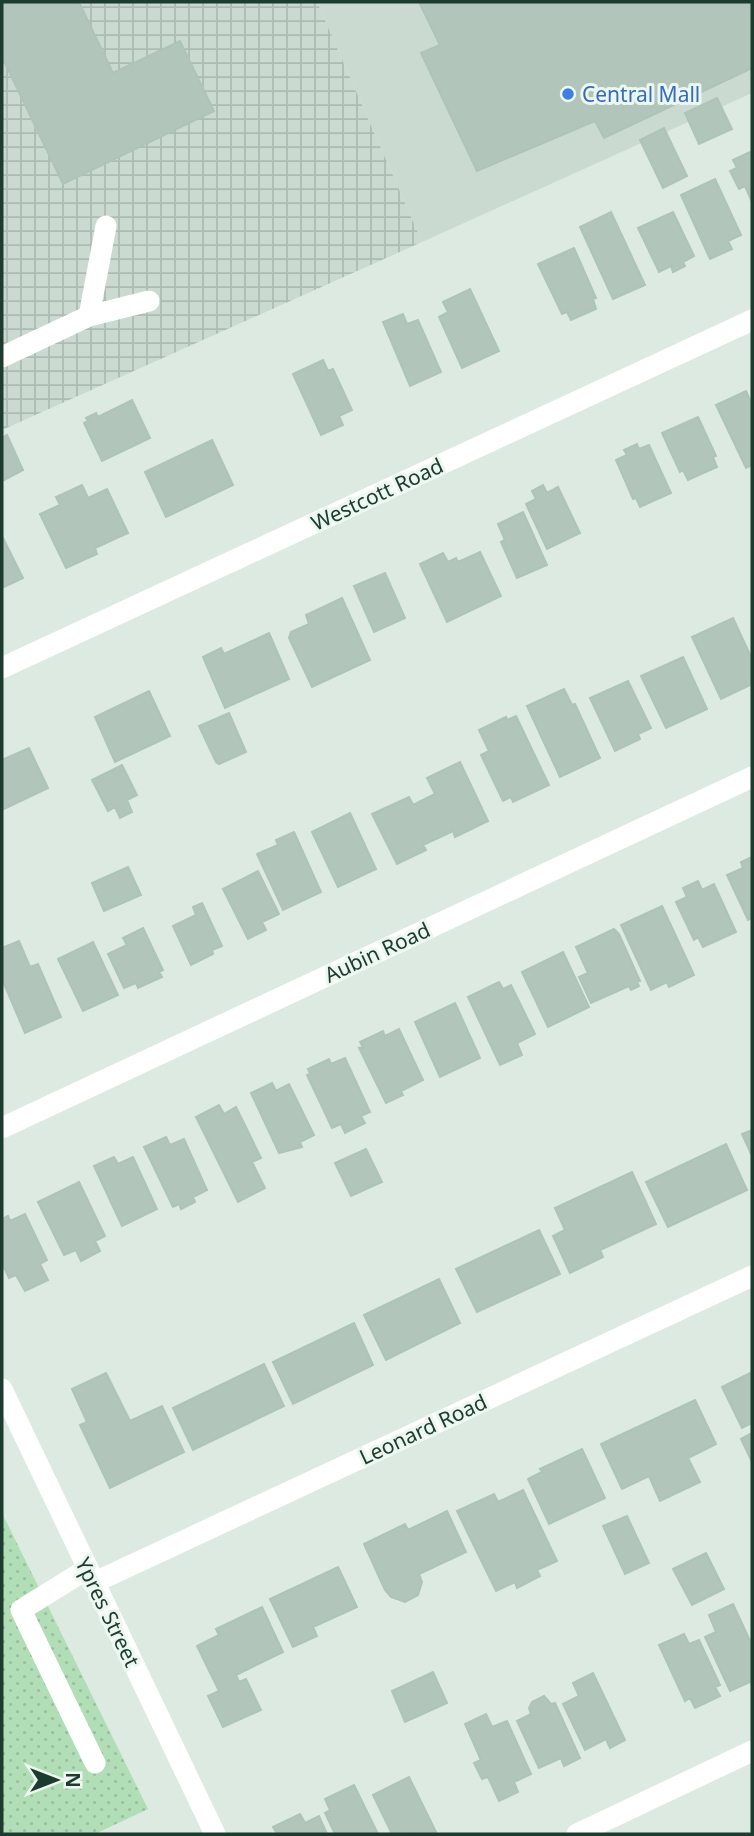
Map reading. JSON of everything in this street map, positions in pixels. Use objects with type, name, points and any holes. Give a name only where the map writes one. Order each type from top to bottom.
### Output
[{"type":"street","points":[[89,316],[106,226]]},
{"type":"street","points":[[2,357],[89,316],[149,302]]},
{"type":"street","name":"Westcott Road","points":[[2,668],[752,320]]},
{"type":"street","name":"Aubin Road","points":[[2,1128],[752,777]]},
{"type":"street","name":"Leonard Road","points":[[95,1763],[21,1610],[90,1576],[752,1276]]},
{"type":"street","name":"Ypres Street","points":[[2,1390],[215,1834]]},
{"type":"street","points":[[577,1834],[752,1751]]},
{"type":"shaded area","points":[[2,2],[317,2],[422,242],[2,430]]},
{"type":"shaded area","points":[[317,2],[752,2],[752,93],[422,242]]},
{"type":"green space","points":[[2,1513],[148,1809],[95,1834],[2,1834]]},
{"type":"building","points":[[2,2],[79,2],[113,73],[180,41],[214,111],[63,184],[2,57]]},
{"type":"building","name":"Central Mall","points":[[419,2],[752,2],[752,68],[604,138],[595,121],[477,171],[421,53],[440,45]]},
{"type":"building","points":[[717,98],[732,129],[699,144],[685,113]]},
{"type":"building","points":[[664,128],[687,176],[663,188],[640,140]]},
{"type":"building","points":[[752,151],[752,202],[745,186],[739,189],[730,171],[737,168],[733,160]]},
{"type":"building","points":[[715,179],[741,235],[728,241],[732,249],[710,259],[681,195]]},
{"type":"building","points":[[611,212],[645,285],[613,299],[580,227]]},
{"type":"building","points":[[673,212],[694,256],[683,262],[685,266],[673,272],[671,266],[659,272],[638,228]]},
{"type":"building","points":[[574,248],[596,298],[593,299],[596,309],[571,320],[567,312],[562,314],[538,264]]},
{"type":"building","points":[[470,289],[499,351],[462,368],[439,317],[448,312],[443,302]]},
{"type":"building","points":[[403,314],[407,324],[418,320],[441,372],[410,386],[383,322]]},
{"type":"building","points":[[323,360],[328,371],[333,369],[352,410],[339,416],[343,425],[321,435],[293,374]]},
{"type":"building","points":[[746,391],[752,405],[752,465],[746,468],[716,405]]},
{"type":"building","points":[[132,400],[150,438],[102,461],[84,423],[88,421],[86,418],[96,413],[98,417]]},
{"type":"building","points":[[698,417],[716,456],[713,457],[717,467],[688,480],[683,470],[680,472],[662,433]]},
{"type":"building","points":[[7,435],[23,470],[2,481],[2,438]]},
{"type":"building","points":[[212,440],[233,485],[166,517],[145,472]]},
{"type":"building","points":[[637,444],[639,449],[649,445],[671,493],[640,507],[636,498],[633,499],[616,460],[627,455],[624,450]]},
{"type":"building","points":[[82,485],[88,498],[107,489],[128,533],[95,548],[97,554],[66,568],[40,514],[60,505],[56,497]]},
{"type":"building","points":[[543,485],[547,493],[558,487],[580,533],[547,549],[526,504],[536,499],[532,491]]},
{"type":"building","points":[[523,512],[547,565],[517,578],[501,542],[505,540],[498,524]]},
{"type":"building","points":[[2,536],[23,578],[2,588]]},
{"type":"building","points":[[480,552],[501,596],[447,622],[420,564],[443,553],[448,562],[456,558],[458,562]]},
{"type":"building","points":[[385,573],[405,618],[374,632],[354,586]]},
{"type":"building","points":[[342,598],[370,660],[312,687],[289,638],[291,632],[309,624],[306,615]]},
{"type":"building","points":[[733,618],[752,659],[752,684],[721,699],[692,637]]},
{"type":"building","points":[[269,633],[289,679],[225,708],[203,657],[221,648],[224,654]]},
{"type":"building","points":[[683,657],[707,709],[666,728],[641,676]]},
{"type":"building","points":[[628,681],[651,728],[638,734],[640,739],[615,751],[590,698]]},
{"type":"building","points":[[564,689],[572,705],[575,704],[600,758],[560,777],[527,706]]},
{"type":"building","points":[[149,691],[170,736],[115,762],[95,717]]},
{"type":"building","points":[[229,713],[246,752],[219,764],[199,726]]},
{"type":"building","points":[[516,716],[549,785],[513,802],[511,797],[503,801],[481,755],[489,751],[479,730],[506,717],[507,720]]},
{"type":"building","points":[[29,748],[48,788],[2,810],[2,760]]},
{"type":"building","points":[[460,762],[488,821],[455,837],[453,831],[423,845],[426,850],[397,864],[372,814],[409,797],[413,805],[435,794],[427,778]]},
{"type":"building","points":[[122,765],[137,795],[127,800],[132,812],[120,818],[115,807],[108,811],[92,780]]},
{"type":"building","points":[[350,813],[376,869],[338,887],[312,832]]},
{"type":"building","points":[[294,832],[321,892],[283,910],[257,854],[278,845],[276,840]]},
{"type":"building","points":[[752,857],[752,918],[748,920],[727,875],[743,868],[741,862]]},
{"type":"building","points":[[128,867],[141,895],[104,911],[92,883]]},
{"type":"building","points":[[258,871],[279,914],[262,922],[266,930],[248,939],[223,889]]},
{"type":"building","points":[[698,881],[702,890],[714,884],[736,932],[703,947],[698,937],[694,940],[676,902],[687,897],[683,888]]},
{"type":"building","points":[[202,903],[222,946],[212,950],[213,954],[191,965],[173,926],[196,915],[193,907]]},
{"type":"building","points":[[662,906],[694,975],[669,987],[667,982],[651,990],[621,925]]},
{"type":"building","points":[[143,928],[163,970],[159,972],[162,977],[138,988],[136,983],[124,988],[108,954],[127,945],[123,938]]},
{"type":"building","points":[[614,929],[619,934],[640,981],[637,982],[639,986],[631,990],[629,986],[591,1003],[579,977],[588,973],[576,947]]},
{"type":"building","points":[[19,941],[30,967],[38,964],[61,1017],[25,1033],[2,979],[2,948]]},
{"type":"building","points":[[93,942],[118,995],[83,1011],[58,959]]},
{"type":"building","points":[[563,952],[589,1007],[548,1027],[522,972]]},
{"type":"building","points":[[499,982],[503,989],[511,985],[535,1034],[517,1043],[522,1055],[500,1065],[468,997]]},
{"type":"building","points":[[455,1003],[480,1058],[440,1077],[415,1022]]},
{"type":"building","points":[[399,1029],[423,1080],[401,1091],[403,1095],[386,1103],[359,1048],[363,1047],[360,1042],[383,1031],[385,1036]]},
{"type":"building","points":[[345,1058],[370,1112],[361,1116],[365,1123],[345,1133],[341,1124],[332,1128],[307,1075],[310,1074],[308,1069],[329,1059],[331,1064]]},
{"type":"building","points":[[272,1083],[276,1091],[289,1084],[314,1135],[300,1142],[302,1147],[279,1153],[251,1093]]},
{"type":"building","points":[[219,1105],[224,1114],[236,1107],[261,1158],[252,1162],[265,1188],[238,1202],[196,1117]]},
{"type":"building","points":[[752,1130],[752,1156],[742,1134]]},
{"type":"building","points":[[166,1137],[170,1145],[184,1139],[207,1190],[193,1197],[195,1202],[181,1209],[179,1204],[173,1207],[144,1147]]},
{"type":"building","points":[[726,1144],[747,1190],[668,1227],[646,1182]]},
{"type":"building","points":[[366,1149],[382,1182],[351,1196],[335,1163]]},
{"type":"building","points":[[114,1157],[118,1164],[133,1157],[157,1209],[122,1226],[94,1166]]},
{"type":"building","points":[[632,1172],[656,1224],[600,1250],[603,1257],[570,1273],[553,1236],[565,1230],[555,1208]]},
{"type":"building","points":[[79,1182],[105,1236],[95,1241],[100,1251],[81,1261],[76,1250],[64,1255],[38,1202]]},
{"type":"building","points":[[25,1214],[47,1260],[40,1264],[48,1280],[25,1291],[16,1275],[9,1278],[2,1263],[2,1219],[8,1216],[10,1221]]},
{"type":"building","points":[[539,1230],[560,1274],[477,1312],[456,1269]]},
{"type":"building","points":[[439,1279],[460,1323],[386,1360],[364,1315]]},
{"type":"building","points":[[354,1323],[373,1365],[293,1404],[273,1362]]},
{"type":"building","points":[[264,1364],[284,1406],[193,1450],[173,1408]]},
{"type":"building","points":[[752,1372],[752,1423],[742,1428],[722,1387]]},
{"type":"building","points":[[106,1373],[130,1421],[162,1406],[184,1452],[110,1488],[80,1425],[87,1422],[72,1389]]},
{"type":"building","points":[[695,1400],[716,1444],[688,1458],[700,1482],[660,1501],[649,1476],[622,1489],[601,1444]]},
{"type":"building","points":[[752,1433],[752,1462],[741,1439]]},
{"type":"building","points":[[582,1449],[605,1498],[549,1524],[528,1479],[542,1472],[540,1469]]},
{"type":"building","points":[[523,1490],[557,1561],[537,1570],[540,1576],[517,1588],[515,1582],[496,1591],[457,1511],[494,1494],[498,1502]]},
{"type":"building","points":[[447,1511],[466,1552],[419,1574],[422,1582],[418,1595],[405,1602],[391,1597],[385,1590],[364,1544],[405,1524],[408,1530]]},
{"type":"building","points":[[627,1516],[649,1563],[625,1574],[603,1526]]},
{"type":"building","points":[[706,1553],[724,1589],[692,1605],[673,1569]]},
{"type":"building","points":[[338,1567],[357,1607],[313,1627],[317,1636],[293,1647],[270,1599]]},
{"type":"building","points":[[733,1604],[752,1645],[752,1681],[730,1691],[705,1637],[716,1632],[709,1615]]},
{"type":"building","points":[[262,1607],[283,1652],[236,1675],[239,1682],[246,1679],[261,1710],[223,1727],[208,1696],[219,1691],[197,1646],[219,1635],[216,1629]]},
{"type":"building","points":[[684,1634],[689,1644],[699,1640],[720,1685],[715,1687],[720,1696],[695,1708],[690,1698],[685,1701],[659,1645]]},
{"type":"building","points":[[433,1672],[447,1703],[405,1722],[392,1691]]},
{"type":"building","points":[[593,1673],[625,1740],[610,1748],[606,1739],[585,1750],[563,1704],[579,1696],[573,1683]]},
{"type":"building","points":[[544,1696],[551,1704],[555,1703],[580,1758],[564,1766],[561,1758],[539,1768],[517,1721],[531,1714],[529,1708],[532,1702]]},
{"type":"building","points":[[486,1714],[492,1727],[507,1721],[531,1774],[514,1782],[518,1792],[499,1801],[488,1777],[482,1779],[474,1763],[481,1760],[465,1724]]},
{"type":"building","points":[[409,1777],[436,1832],[392,1834],[373,1795]]},
{"type":"building","points":[[354,1785],[378,1834],[335,1834],[325,1813],[330,1810],[325,1799]]},
{"type":"building","points":[[300,1814],[305,1823],[319,1816],[327,1834],[277,1834],[273,1827]]},
{"type":"place","name":"Central Mall","points":[[568,94]]}]
